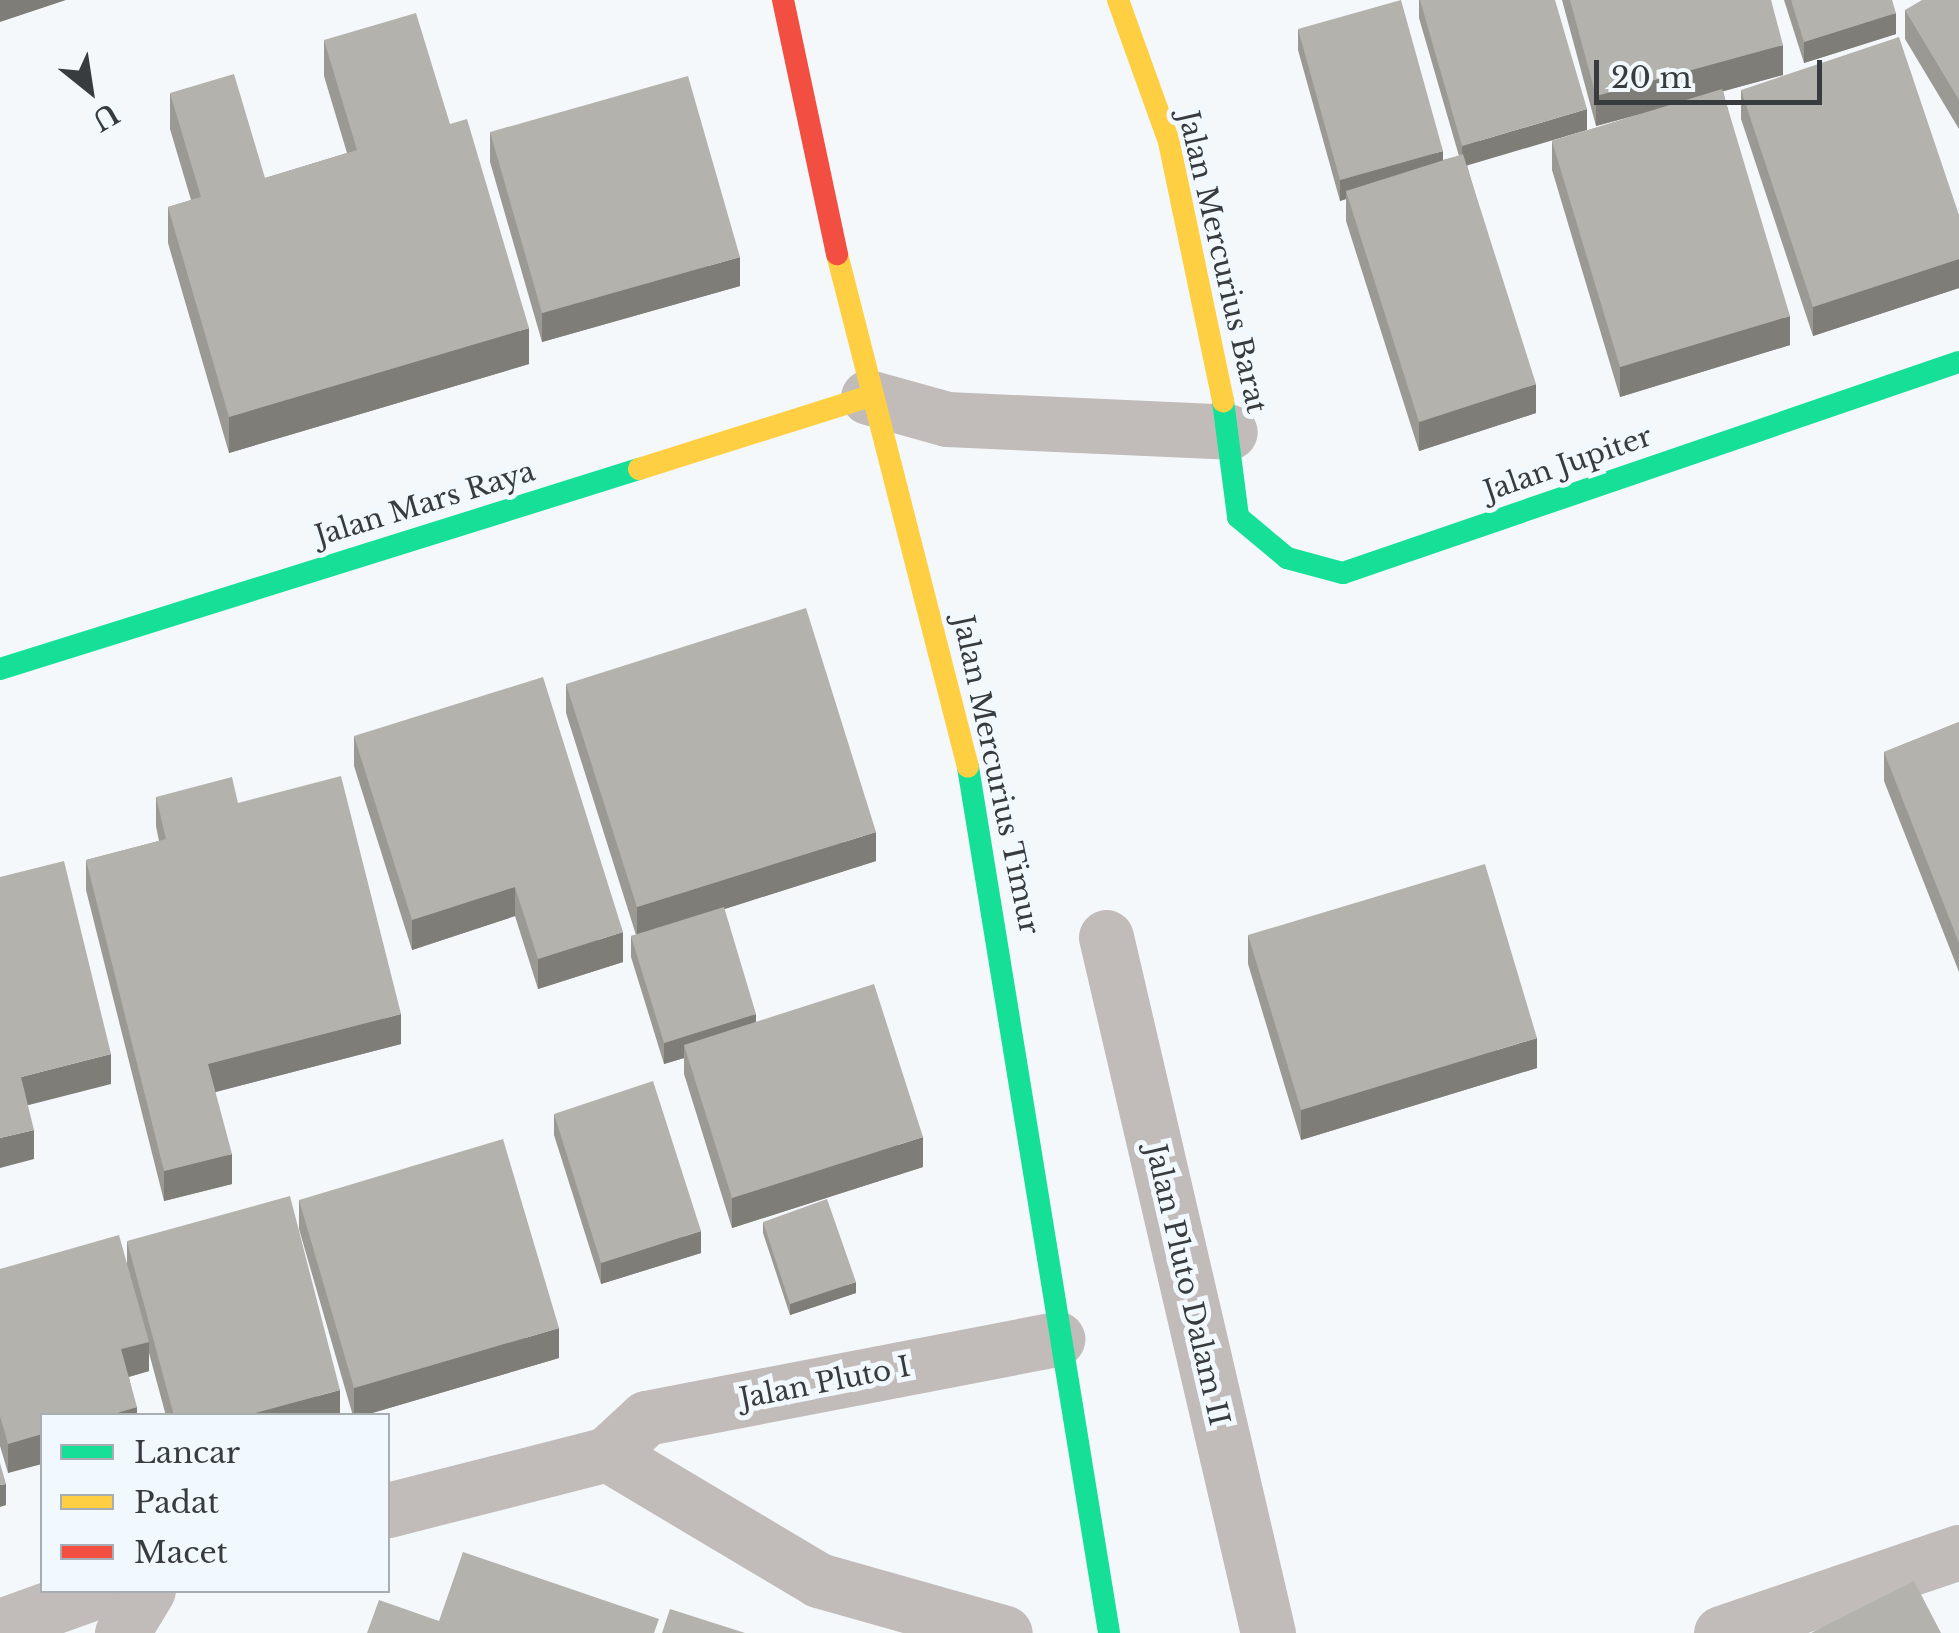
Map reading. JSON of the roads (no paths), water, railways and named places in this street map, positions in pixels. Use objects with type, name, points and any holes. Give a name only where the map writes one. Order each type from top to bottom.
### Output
[{"type":"street","name":"Jalan Mercurius Timur","points":[[783,0],[868,397],[958,714],[994,886],[1057,1339],[1109,1633]]},
{"type":"street","name":"Jalan Mercurius Barat","points":[[1118,0],[1169,142],[1232,458]]},
{"type":"street","name":"Jalan Jupiter","points":[[1232,458],[1238,517],[1287,558],[1343,572],[1959,362]]},
{"type":"street","points":[[868,397],[946,419],[1232,458]]},
{"type":"street","name":"Jalan Mars Raya","points":[[0,669],[868,397]]},
{"type":"street","name":"Jalan Pluto Dalam II","points":[[1106,937],[1268,1633]]},
{"type":"street","name":"Jalan Pluto I","points":[[390,1509],[607,1454],[646,1418],[1057,1339]]},
{"type":"street","points":[[607,1454],[818,1580],[1004,1633]]},
{"type":"street","points":[[1722,1633],[1959,1552]]},
{"type":"street","points":[[0,1626],[92,1593]]},
{"type":"street","points":[[122,1633],[146,1593]]}]
